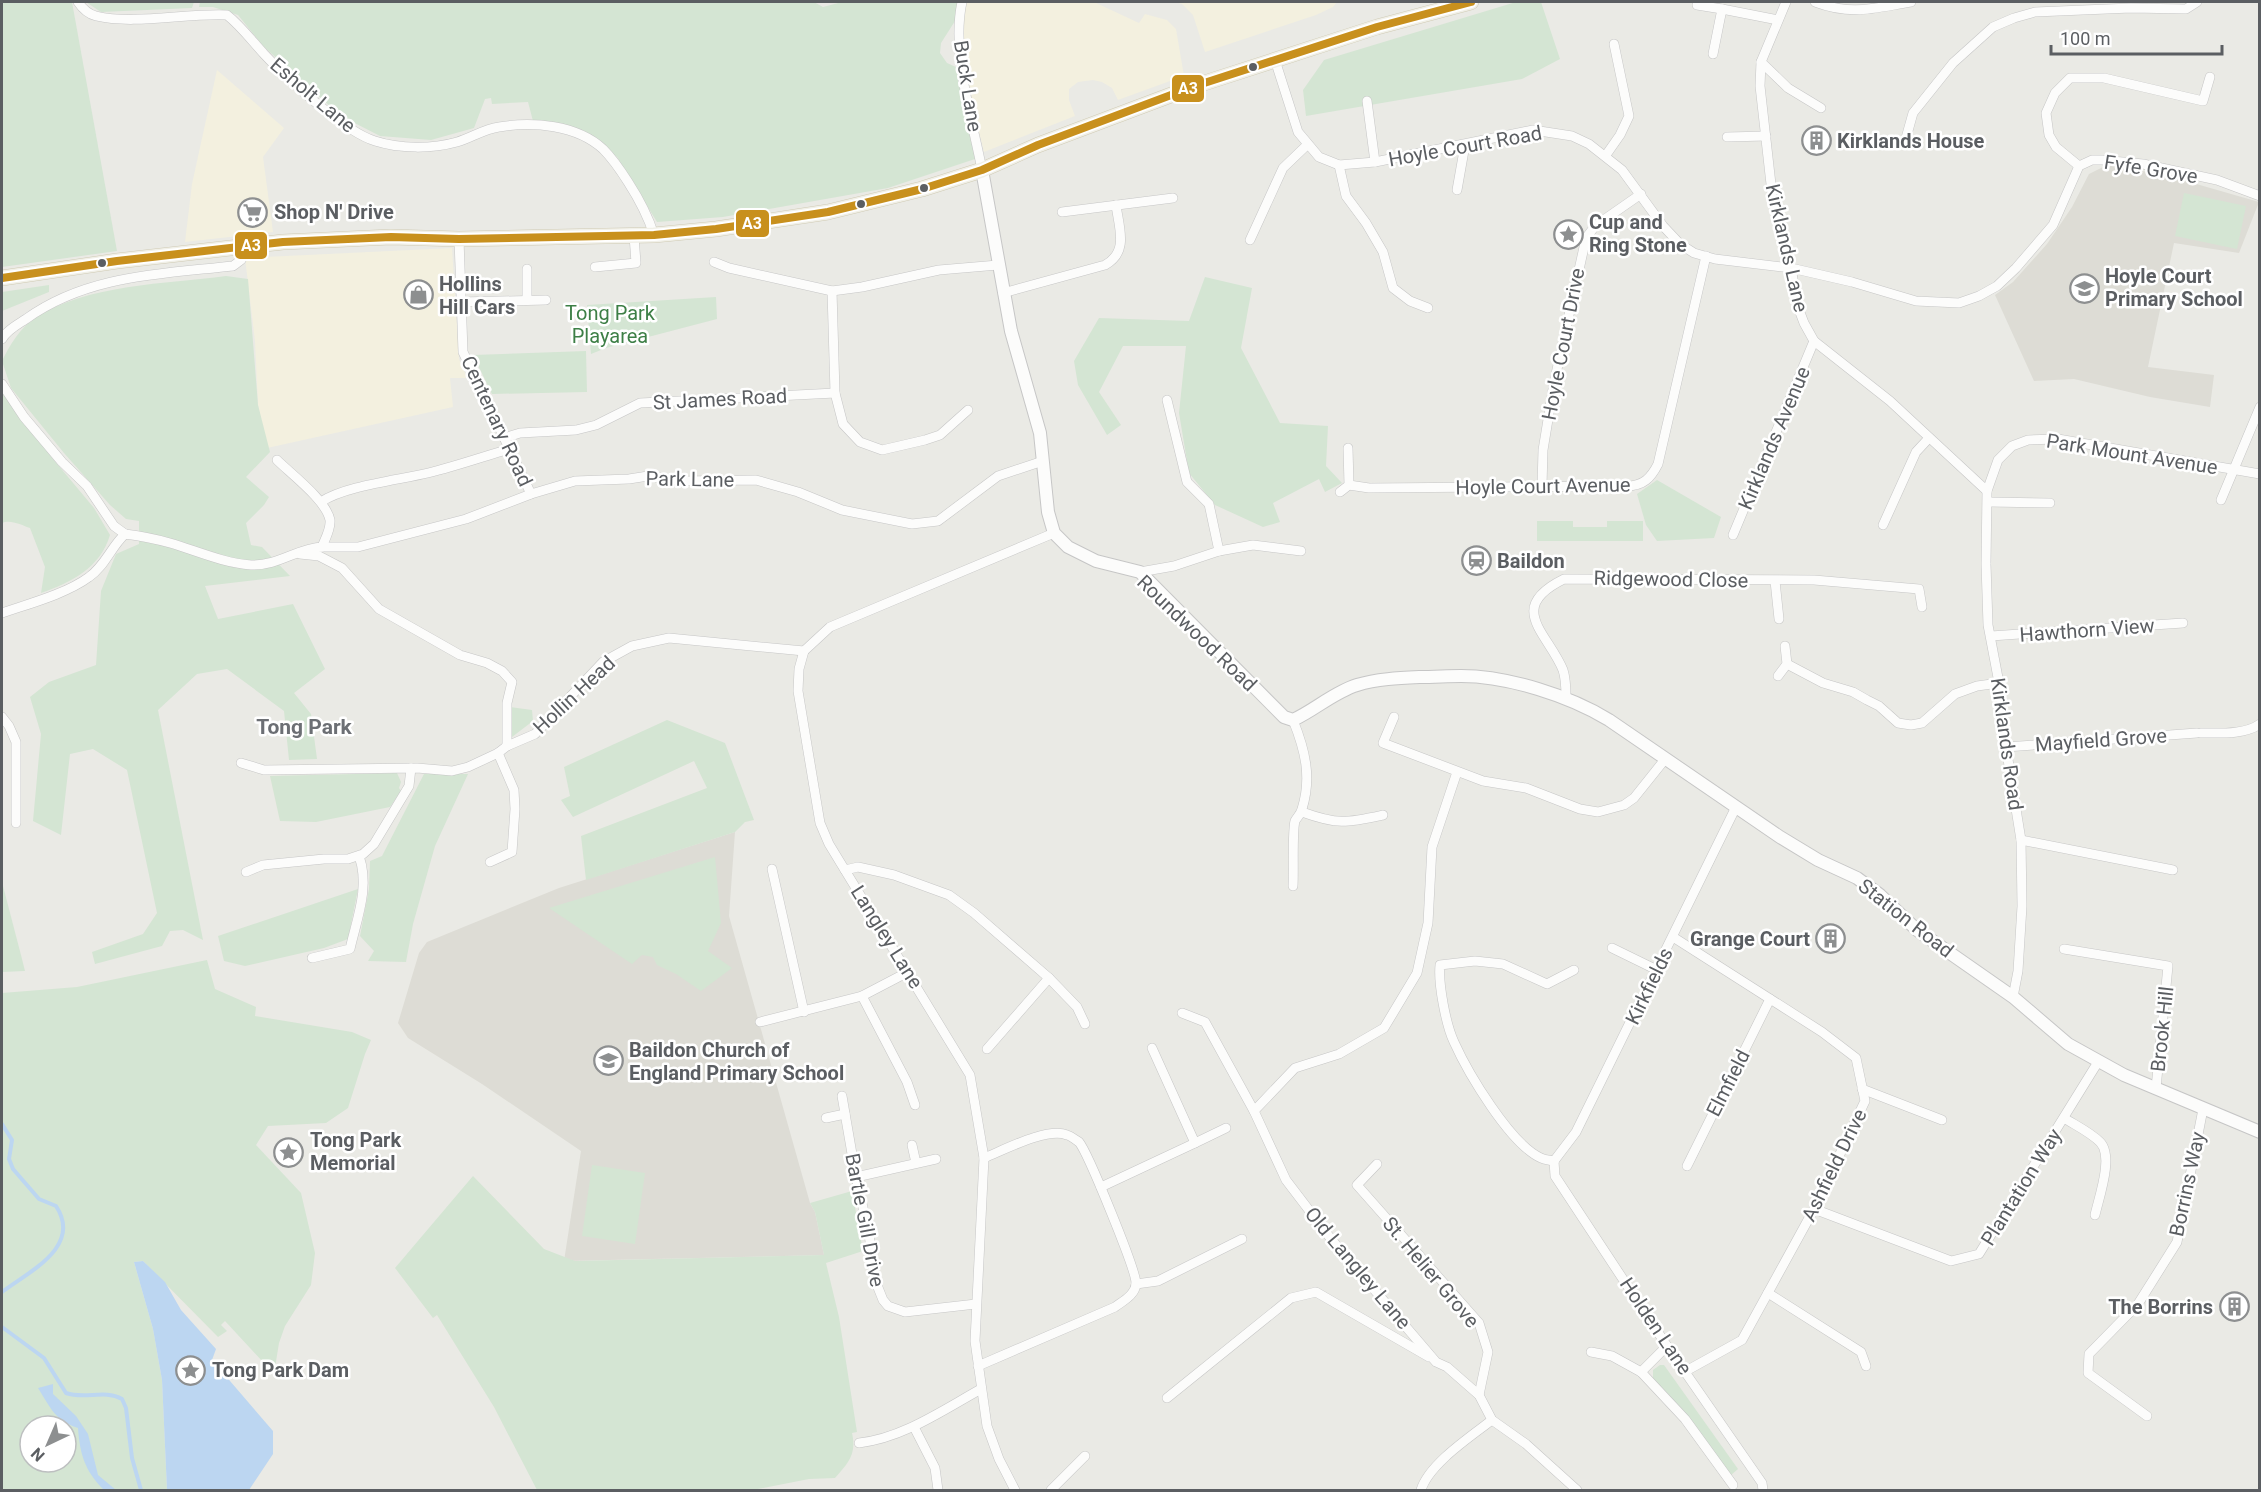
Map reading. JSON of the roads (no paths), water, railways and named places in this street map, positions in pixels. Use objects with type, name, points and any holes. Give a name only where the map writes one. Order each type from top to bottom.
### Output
[{"type":"main road","points":[[2,278],[117,261],[283,242],[367,238],[459,239],[654,235],[716,230],[839,210],[922,189],[982,170],[1038,144],[1195,86],[1377,27],[1471,2]]},
{"type":"street","name":"Esholt Lane","points":[[78,2],[89,13],[100,16],[124,18],[227,15],[266,56],[323,108],[350,129],[374,141],[403,146],[440,146],[484,130],[519,125],[556,127],[582,135],[603,149],[617,166],[649,219],[654,235]]},
{"type":"street","name":"Buck Lane","points":[[962,2],[959,48],[982,170]]},
{"type":"street","name":"Kirklands Lane","points":[[1786,2],[1761,62],[1760,86],[1773,202],[1791,268],[1798,307],[1814,341],[1890,401],[1987,491]]},
{"type":"street","points":[[1815,2],[1841,10],[1855,11],[1911,2]]},
{"type":"street","points":[[1906,138],[1913,113],[1953,63],[1993,27],[2036,12],[2131,8],[2186,9],[2197,2]]},
{"type":"street","points":[[1697,5],[1778,20]]},
{"type":"street","points":[[1713,54],[1722,9]]},
{"type":"street","points":[[1606,155],[1620,135],[1629,116],[1614,44]]},
{"type":"street","points":[[1275,60],[1298,132],[1307,145],[1320,157],[1339,165],[1346,196],[1366,223],[1383,252],[1393,288],[1410,301],[1428,308]]},
{"type":"street","points":[[1761,62],[1788,88],[1821,108]]},
{"type":"street","points":[[2079,166],[2056,147],[2049,135],[2046,113],[2055,93],[2070,78],[2104,78],[2202,105],[2210,77]]},
{"type":"street","points":[[1367,101],[1376,162]]},
{"type":"street","name":"Hoyle Court Road","points":[[1339,165],[1376,162],[1465,146],[1533,130],[1572,136],[1590,144],[1622,170],[1663,226],[1680,244],[1694,253],[1791,268]]},
{"type":"street","points":[[1727,137],[1766,136]]},
{"type":"street","points":[[1250,240],[1283,168],[1307,145]]},
{"type":"street","points":[[1457,190],[1465,146]]},
{"type":"street","name":"Fyfe Grove","points":[[1791,268],[1852,282],[1916,301],[1959,303],[1969,300],[1997,286],[2047,233],[2053,225],[2079,166],[2091,160],[2144,164],[2217,180],[2259,195]]},
{"type":"street","points":[[804,651],[830,627],[1054,533],[1047,512],[1040,433],[1011,331],[982,170]]},
{"type":"street","name":"Hoyle Court Drive","points":[[1542,486],[1545,439],[1586,238],[1595,226],[1641,194]]},
{"type":"street","points":[[1062,212],[1173,198]]},
{"type":"street","points":[[1003,293],[1105,265],[1113,260],[1122,244],[1116,205]]},
{"type":"street","points":[[594,267],[636,263],[634,236]]},
{"type":"street","name":"Centenary Road","points":[[459,239],[463,352],[531,494]]},
{"type":"street","points":[[2,339],[6,333],[34,313],[66,295],[116,280],[233,266],[241,260],[250,246]]},
{"type":"street","name":"Hoyle Court Avenue","points":[[1349,485],[1369,488],[1634,486],[1641,484],[1652,476],[1658,464],[1706,256]]},
{"type":"street","points":[[714,262],[729,268],[832,291],[862,287],[939,270],[998,265]]},
{"type":"street","points":[[527,268],[527,300]]},
{"type":"street","points":[[832,291],[835,393],[843,424],[860,442],[882,450],[940,435],[968,411]]},
{"type":"street","points":[[461,302],[546,300]]},
{"type":"street","name":"Kirklands Avenue","points":[[1733,535],[1814,341]]},
{"type":"street","points":[[2,384],[39,435],[87,486],[114,526],[125,534],[114,544],[105,562],[88,578],[37,602],[2,613]]},
{"type":"street","name":"St James Road","points":[[504,438],[520,433],[576,429],[596,425],[640,404],[835,393]]},
{"type":"street","points":[[1167,400],[1187,482],[1209,504],[1219,550]]},
{"type":"street","points":[[2221,500],[2259,407]]},
{"type":"street","points":[[1883,525],[1916,452],[1929,438]]},
{"type":"street","name":"Park Mount Avenue","points":[[1987,491],[1998,460],[2012,446],[2028,440],[2058,439],[2259,474]]},
{"type":"street","points":[[1340,492],[1349,485],[1348,448]]},
{"type":"street","points":[[321,502],[328,497],[355,489],[430,472],[509,449]]},
{"type":"street","points":[[277,460],[321,502],[330,518],[330,526],[322,547]]},
{"type":"street","name":"Park Lane","points":[[125,534],[170,543],[225,560],[252,565],[282,561],[314,548],[358,547],[466,519],[531,494],[575,481],[648,476],[681,481],[756,480],[798,492],[842,510],[912,524],[938,521],[998,476],[1043,461]]},
{"type":"street","name":"Kirklands Road","points":[[1987,491],[1988,625],[1999,683],[2006,747],[2021,840],[2022,906],[2018,971],[2013,997]]},
{"type":"street","points":[[1988,502],[2050,503]]},
{"type":"street","points":[[114,526],[114,544]]},
{"type":"street","name":"Roundwood Road","points":[[1054,533],[1068,547],[1096,561],[1140,572],[1274,708],[1284,717],[1293,720]]},
{"type":"street","points":[[1140,572],[1174,566],[1219,550],[1253,545],[1301,551]]},
{"type":"street","points":[[298,554],[319,556],[342,567],[379,609],[460,655],[487,663],[502,671],[512,682],[507,703],[507,746]]},
{"type":"street","name":"Ridgewood Close","points":[[1566,698],[1566,682],[1562,669],[1540,634],[1535,620],[1535,603],[1550,586],[1564,579],[1738,578],[1775,581],[1837,581],[1919,589],[1922,607]]},
{"type":"street","name":"Ridgewood Close","points":[[1775,581],[1779,620]]},
{"type":"street","name":"Hawthorn View","points":[[1991,636],[2183,623]]},
{"type":"street","name":"Hollin Head","points":[[241,763],[264,770],[411,768],[452,771],[468,767],[498,753],[507,746],[536,734],[603,662],[632,646],[669,638],[804,651]]},
{"type":"street","points":[[1778,676],[1787,664],[1785,646]]},
{"type":"street","name":"Langley Lane","points":[[804,651],[798,691],[820,823],[829,844],[970,1076],[984,1158],[974,1326],[978,1366],[992,1444],[1016,1491]]},
{"type":"street","points":[[1787,664],[1823,684],[1853,692],[1868,699],[1898,723],[1911,725],[1922,723],[1955,694],[1977,686],[1999,683]]},
{"type":"street","name":"Station Road","points":[[1293,720],[1354,686],[1396,678],[1462,676],[1488,678],[1566,698],[1609,720],[1818,861],[1857,878],[1880,895],[1917,930],[2013,997],[2068,1044],[2098,1062],[2259,1132]]},
{"type":"street","points":[[2,717],[16,742],[16,823]]},
{"type":"street","points":[[1394,717],[1383,743],[1483,781],[1526,789],[1580,809],[1598,812],[1624,805],[1634,798],[1666,758]]},
{"type":"street","points":[[1293,720],[1302,742],[1308,767],[1308,784],[1302,812],[1295,822],[1293,886]]},
{"type":"street","name":"Mayfield Grove","points":[[2006,747],[2199,733],[2228,733],[2255,728],[2259,724]]},
{"type":"street","points":[[490,862],[512,852],[514,790],[498,753]]},
{"type":"street","points":[[246,872],[263,865],[324,859],[348,860],[359,856],[374,844],[409,786],[411,768]]},
{"type":"street","points":[[1254,1111],[1295,1068],[1339,1054],[1384,1028],[1417,973],[1428,923],[1432,846],[1457,772]]},
{"type":"street","name":"Kirkfields","points":[[1554,1161],[1576,1132],[1736,807]]},
{"type":"street","points":[[1302,812],[1327,821],[1347,823],[1383,814]]},
{"type":"street","points":[[2021,840],[2173,870]]},
{"type":"street","points":[[312,958],[350,950],[365,888],[359,856]]},
{"type":"street","points":[[846,870],[858,867],[894,875],[949,895],[974,913],[1049,978],[1077,1007],[1084,1024]]},
{"type":"street","points":[[772,869],[804,1012]]},
{"type":"street","name":"Ashfield Drive","points":[[1673,937],[1822,1032],[1856,1058],[1865,1101],[1814,1209],[1742,1340],[1686,1371]]},
{"type":"street","points":[[1612,948],[1657,970]]},
{"type":"street","name":"Brook Hill","points":[[2064,949],[2168,966],[2156,1088]]},
{"type":"street","points":[[1554,1161],[1541,1159],[1520,1142],[1486,1100],[1453,1040],[1439,980],[1440,966],[1475,961],[1503,964],[1547,984],[1574,970]]},
{"type":"street","points":[[760,1022],[862,996],[908,972]]},
{"type":"street","points":[[987,1049],[1049,978]]},
{"type":"street","points":[[862,996],[907,1082],[915,1105]]},
{"type":"street","name":"Elmfield","points":[[1687,1166],[1770,999]]},
{"type":"street","name":"Old Langley Lane","points":[[1182,1013],[1205,1022],[1254,1111],[1286,1180],[1330,1239],[1436,1362],[1447,1367],[1479,1395],[1492,1420],[1526,1444],[1577,1491]]},
{"type":"street","points":[[1152,1048],[1196,1143]]},
{"type":"street","name":"Plantation Way","points":[[1814,1209],[1952,1262],[1979,1254],[2098,1062]]},
{"type":"street","points":[[1862,1089],[1942,1120]]},
{"type":"street","name":"Bartle Gill Drive","points":[[842,1096],[856,1177],[869,1234],[875,1280],[883,1300],[888,1306],[905,1312],[976,1304]]},
{"type":"street","name":"Borrins Way","points":[[2146,1416],[2088,1373],[2089,1354],[2138,1304],[2177,1242],[2203,1109]]},
{"type":"street","points":[[826,1118],[845,1114]]},
{"type":"street","points":[[2064,1118],[2101,1143],[2106,1154],[2106,1167],[2095,1215]]},
{"type":"street","points":[[1101,1187],[1226,1128]]},
{"type":"street","points":[[978,1366],[1115,1307],[1130,1296],[1136,1284],[1133,1269],[1101,1187],[1078,1141],[1067,1135],[1052,1132],[984,1158]]},
{"type":"street","points":[[912,1144],[916,1163]]},
{"type":"street","points":[[856,1177],[936,1159]]},
{"type":"street","name":"Holden Lane","points":[[1554,1161],[1555,1176],[1667,1346],[1762,1483],[1763,1491]]},
{"type":"street","name":"St. Helier Grove","points":[[1377,1164],[1357,1185],[1479,1323],[1488,1352],[1479,1395]]},
{"type":"street","points":[[1136,1284],[1158,1281],[1242,1239]]},
{"type":"street","points":[[1167,1398],[1291,1298],[1316,1292],[1436,1362]]},
{"type":"street","points":[[1768,1293],[1861,1352],[1866,1366]]},
{"type":"street","points":[[1641,1372],[1667,1346]]},
{"type":"street","points":[[1591,1352],[1612,1356],[1641,1372],[1685,1419],[1733,1485]]},
{"type":"street","points":[[859,1443],[869,1442],[914,1426],[981,1389]]},
{"type":"street","points":[[1421,1491],[1423,1482],[1448,1455],[1492,1420]]},
{"type":"street","points":[[914,1426],[935,1468],[938,1491]]},
{"type":"street","points":[[1051,1491],[1085,1456]]},
{"type":"water","name":"Tong Park Dam","points":[[143,1261],[165,1282],[181,1310],[216,1349],[212,1360],[273,1431],[273,1454],[249,1490],[167,1490],[162,1380],[153,1329],[134,1262]]},
{"type":"water","points":[[53,1384],[53,1394],[74,1414],[56,1414],[38,1388]]},
{"type":"water","points":[[78,1419],[88,1434],[98,1475],[116,1490],[104,1490],[92,1476],[80,1446]]},
{"type":"waterway","points":[[2,1124],[12,1140],[9,1159],[13,1169],[39,1199],[56,1206],[62,1221],[63,1234],[58,1246],[49,1257],[2,1292]]},
{"type":"waterway","points":[[2,1327],[44,1358],[66,1393],[108,1395],[122,1399],[126,1408],[132,1458],[141,1490]]},
{"type":"place","name":"Kirklands House","points":[[1816,141]]},
{"type":"place","name":"Shop N' Drive","points":[[253,212]]},
{"type":"place","name":"Cup and Ring Stone","points":[[1568,234]]},
{"type":"place","name":"Hoyle Court Primary School","points":[[2084,288]]},
{"type":"place","name":"Hollins Hill Cars","points":[[418,295]]},
{"type":"place","name":"Baildon","points":[[1476,561]]},
{"type":"place","name":"Grange Court","points":[[1831,939]]},
{"type":"place","name":"Baildon Church of England Primary School","points":[[608,1061]]},
{"type":"place","name":"Tong Park Memorial","points":[[289,1152]]},
{"type":"place","name":"The Borrins","points":[[2234,1307]]},
{"type":"place","name":"Tong Park Dam","points":[[191,1370]]},
{"type":"district","name":"Tong Park","points":[[304,727]]},
{"type":"park label","name":"Tong Park Playarea","points":[[610,324]]}]
